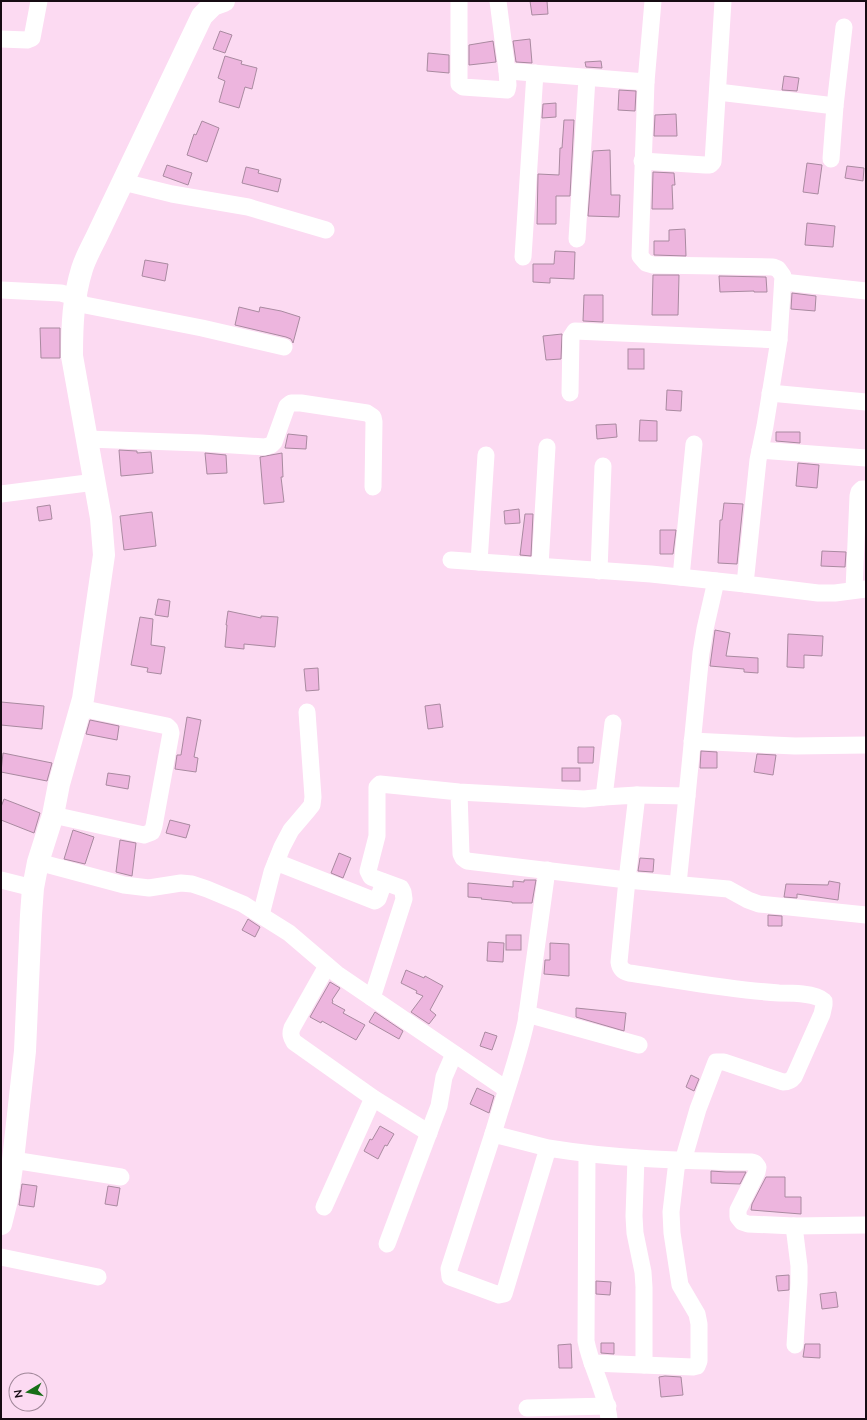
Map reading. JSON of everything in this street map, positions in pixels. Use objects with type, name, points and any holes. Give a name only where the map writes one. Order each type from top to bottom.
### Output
[{"type":"street","points":[[1,39],[27,40],[32,38],[39,1]]},
{"type":"street","points":[[459,1],[460,84],[464,87],[506,90],[508,86],[507,72],[498,1]]},
{"type":"street","points":[[653,1],[646,82],[642,162],[640,256],[646,263],[653,265],[773,267],[782,272],[783,282],[779,340],[758,460],[745,584]]},
{"type":"street","points":[[642,162],[705,166],[710,165],[713,162],[724,1]]},
{"type":"street","points":[[1,1224],[7,1200],[13,1160],[25,1051],[33,888],[38,862],[53,815],[59,784],[84,691],[104,555],[101,518],[72,356],[72,331],[75,299],[82,268],[202,16],[215,2]]},
{"type":"street","points":[[831,159],[835,106],[844,27]]},
{"type":"street","points":[[507,72],[646,82]]},
{"type":"street","points":[[523,257],[535,73]]},
{"type":"street","points":[[577,239],[588,78]]},
{"type":"street","points":[[718,92],[835,106]]},
{"type":"street","points":[[123,182],[172,194],[248,207],[326,230]]},
{"type":"street","points":[[783,282],[866,291]]},
{"type":"street","points":[[1,290],[61,293],[68,295],[85,305],[202,328],[284,347]]},
{"type":"street","points":[[570,393],[571,337],[576,331],[779,340]]},
{"type":"street","points":[[770,393],[866,402]]},
{"type":"street","points":[[87,439],[201,442],[265,447],[274,442],[287,406],[291,403],[301,403],[367,413],[373,417],[374,422],[373,487]]},
{"type":"street","points":[[681,577],[694,444]]},
{"type":"street","points":[[540,566],[547,448]]},
{"type":"street","points":[[760,450],[866,458]]},
{"type":"street","points":[[479,562],[486,455]]},
{"type":"street","points":[[599,571],[603,466]]},
{"type":"street","points":[[1,494],[95,482]]},
{"type":"street","points":[[451,560],[651,574],[818,593],[835,593],[860,590],[858,496],[862,489],[866,489]]},
{"type":"street","points":[[678,884],[702,647],[716,581]]},
{"type":"street","points":[[53,815],[144,835],[152,832],[154,826],[171,733],[170,729],[167,726],[80,708]]},
{"type":"street","points":[[261,915],[272,872],[282,847],[291,830],[312,804],[313,797],[307,712]]},
{"type":"street","points":[[604,797],[613,723]]},
{"type":"street","points":[[692,741],[795,746],[866,745]]},
{"type":"street","points":[[372,998],[404,899],[401,888],[371,878],[368,871],[377,836],[377,787],[380,784],[459,792],[584,799],[637,795],[686,796]]},
{"type":"street","points":[[459,792],[461,854],[463,858],[472,862],[627,880],[728,889],[748,900],[764,904],[866,915]]},
{"type":"street","points":[[592,1363],[693,1368],[696,1366],[699,1361],[699,1324],[697,1314],[680,1286],[672,1233],[671,1212],[680,1161],[698,1110],[716,1062],[724,1062],[783,1082],[788,1082],[794,1077],[822,1014],[824,1005],[824,1001],[820,998],[803,994],[744,989],[629,973],[620,968],[619,962],[627,880],[637,795]]},
{"type":"street","points":[[38,862],[124,885],[149,888],[181,882],[192,884],[243,904],[289,933],[327,966],[506,1089]]},
{"type":"street","points":[[276,862],[375,901],[378,899],[384,882]]},
{"type":"street","points":[[548,870],[521,1046],[448,1274],[452,1279],[499,1295],[504,1294],[548,1148]]},
{"type":"street","points":[[1,880],[33,888]]},
{"type":"street","points":[[327,966],[292,1028],[291,1032],[294,1042],[373,1098],[429,1133]]},
{"type":"street","points":[[527,1014],[639,1045]]},
{"type":"street","points":[[387,1244],[439,1106],[444,1077],[454,1054]]},
{"type":"street","points":[[324,1207],[373,1098]]},
{"type":"street","points":[[493,1134],[548,1148],[587,1155],[680,1161],[755,1163],[758,1167],[757,1172],[738,1210],[738,1216],[742,1222],[748,1224],[794,1226],[866,1225]]},
{"type":"street","points":[[527,1408],[608,1413],[602,1388],[588,1356],[586,1341],[587,1155]]},
{"type":"street","points":[[636,1158],[634,1216],[635,1233],[643,1272],[644,1365]]},
{"type":"street","points":[[13,1160],[121,1177]]},
{"type":"street","points":[[794,1226],[799,1266],[795,1345]]},
{"type":"street","points":[[1,1257],[98,1277]]},
{"type":"building","points":[[530,1],[547,1],[548,14],[532,15]]},
{"type":"building","points":[[220,31],[232,35],[225,53],[213,49]]},
{"type":"building","points":[[530,39],[532,63],[516,62],[513,41]]},
{"type":"building","points":[[493,41],[496,62],[469,65],[469,45]]},
{"type":"building","points":[[428,53],[449,55],[449,73],[427,71]]},
{"type":"building","points":[[225,56],[242,61],[241,64],[257,68],[252,89],[245,87],[239,108],[219,102],[225,81],[218,78]]},
{"type":"building","points":[[601,61],[602,68],[586,67],[585,62]]},
{"type":"building","points":[[784,76],[799,78],[797,91],[782,90]]},
{"type":"building","points":[[619,90],[636,91],[635,111],[618,110]]},
{"type":"building","points":[[556,103],[556,117],[542,118],[543,104]]},
{"type":"building","points":[[676,114],[677,136],[654,136],[655,115]]},
{"type":"building","points":[[564,120],[574,120],[570,196],[556,196],[556,224],[537,224],[538,174],[559,175],[560,148],[562,148]]},
{"type":"building","points":[[202,121],[219,128],[207,162],[187,155],[194,134],[196,135]]},
{"type":"building","points":[[610,150],[611,195],[620,195],[619,217],[588,216],[593,151]]},
{"type":"building","points":[[807,163],[822,165],[818,194],[803,192]]},
{"type":"building","points":[[167,165],[192,173],[188,185],[163,176]]},
{"type":"building","points":[[847,166],[864,168],[863,181],[845,178]]},
{"type":"building","points":[[246,167],[259,170],[258,173],[281,179],[278,192],[242,183]]},
{"type":"building","points":[[653,172],[674,173],[675,185],[672,185],[673,209],[652,209]]},
{"type":"building","points":[[807,223],[835,226],[833,247],[805,245]]},
{"type":"building","points":[[685,229],[686,256],[654,255],[654,241],[669,241],[669,230]]},
{"type":"building","points":[[555,251],[575,252],[574,279],[550,278],[550,283],[533,282],[533,264],[554,264]]},
{"type":"building","points":[[145,260],[168,264],[165,281],[142,276]]},
{"type":"building","points":[[653,275],[679,275],[678,315],[652,315]]},
{"type":"building","points":[[719,276],[766,277],[767,292],[720,292]]},
{"type":"building","points":[[792,293],[816,296],[815,311],[791,309]]},
{"type":"building","points":[[584,295],[603,295],[603,322],[583,321]]},
{"type":"building","points":[[239,307],[259,312],[260,307],[281,311],[300,317],[293,343],[291,339],[286,337],[235,325]]},
{"type":"building","points":[[40,328],[60,328],[60,358],[41,358]]},
{"type":"building","points":[[562,334],[561,359],[546,360],[543,336]]},
{"type":"building","points":[[628,349],[644,349],[644,369],[628,369]]},
{"type":"building","points":[[667,390],[682,391],[681,411],[666,410]]},
{"type":"building","points":[[640,420],[657,421],[657,441],[639,441]]},
{"type":"building","points":[[616,424],[617,437],[597,439],[596,425]]},
{"type":"building","points":[[776,432],[800,432],[800,443],[776,441]]},
{"type":"building","points":[[288,434],[307,436],[306,449],[285,448]]},
{"type":"building","points":[[119,450],[137,451],[137,453],[151,452],[153,473],[121,476]]},
{"type":"building","points":[[205,453],[226,455],[227,473],[207,474]]},
{"type":"building","points":[[282,453],[283,477],[281,477],[284,502],[264,504],[260,457]]},
{"type":"building","points":[[798,463],[819,465],[817,488],[796,486]]},
{"type":"building","points":[[724,503],[743,504],[737,564],[718,563],[720,520],[722,520]]},
{"type":"building","points":[[50,505],[52,519],[39,521],[37,507]]},
{"type":"building","points":[[519,509],[520,523],[505,524],[504,511]]},
{"type":"building","points":[[152,512],[156,546],[124,550],[120,516]]},
{"type":"building","points":[[525,514],[533,514],[531,556],[520,555]]},
{"type":"building","points":[[660,530],[676,530],[673,554],[660,554]]},
{"type":"building","points":[[822,551],[846,552],[845,567],[821,566]]},
{"type":"building","points":[[158,599],[170,601],[168,617],[155,615]]},
{"type":"building","points":[[228,611],[261,618],[261,616],[278,617],[275,647],[244,644],[244,649],[225,647]]},
{"type":"building","points":[[140,617],[153,619],[151,645],[165,647],[161,674],[147,672],[148,668],[131,665]]},
{"type":"building","points":[[715,630],[730,633],[726,656],[758,658],[758,673],[744,672],[744,669],[710,666]]},
{"type":"building","points":[[788,634],[823,636],[822,656],[804,655],[804,668],[787,667]]},
{"type":"building","points":[[318,668],[319,690],[306,691],[304,669]]},
{"type":"building","points":[[1,702],[44,706],[42,729],[1,725]]},
{"type":"building","points":[[440,704],[443,727],[428,729],[425,706]]},
{"type":"building","points":[[187,717],[201,720],[194,757],[198,758],[196,772],[175,769],[177,755],[181,755]]},
{"type":"building","points":[[90,720],[119,726],[117,740],[86,734]]},
{"type":"building","points":[[578,747],[594,747],[593,763],[578,763]]},
{"type":"building","points":[[701,751],[717,752],[717,768],[700,768]]},
{"type":"building","points":[[3,753],[52,763],[47,781],[1,772]]},
{"type":"building","points":[[757,754],[776,755],[773,775],[754,772]]},
{"type":"building","points":[[562,768],[580,768],[580,781],[562,781]]},
{"type":"building","points":[[108,773],[130,776],[128,789],[106,785]]},
{"type":"building","points":[[4,799],[40,813],[34,833],[1,820],[1,807]]},
{"type":"building","points":[[170,820],[190,825],[186,838],[166,833]]},
{"type":"building","points":[[73,830],[94,837],[85,864],[64,859]]},
{"type":"building","points":[[120,840],[136,843],[132,876],[116,872]]},
{"type":"building","points":[[339,853],[351,858],[343,878],[331,873]]},
{"type":"building","points":[[640,858],[654,859],[653,872],[638,871]]},
{"type":"building","points":[[524,880],[536,880],[532,903],[512,903],[468,897],[468,883],[513,887],[513,881],[524,882]]},
{"type":"building","points":[[829,881],[840,883],[838,900],[797,894],[797,898],[784,897],[786,884],[828,885]]},
{"type":"building","points":[[768,915],[782,916],[782,926],[768,926]]},
{"type":"building","points":[[248,919],[260,927],[255,937],[242,930]]},
{"type":"building","points":[[506,935],[521,935],[521,950],[506,950]]},
{"type":"building","points":[[488,942],[504,943],[503,962],[487,961]]},
{"type":"building","points":[[550,943],[569,944],[569,976],[544,974],[545,960],[550,960]]},
{"type":"building","points":[[406,970],[424,978],[425,976],[443,986],[430,1010],[436,1015],[429,1024],[411,1012],[423,996],[416,993],[417,991],[401,983]]},
{"type":"building","points":[[330,982],[340,988],[332,1000],[332,1003],[345,1010],[343,1013],[365,1025],[356,1040],[322,1021],[321,1023],[310,1017]]},
{"type":"building","points":[[576,1008],[626,1013],[624,1031],[576,1017]]},
{"type":"building","points":[[375,1012],[403,1031],[399,1039],[369,1022]]},
{"type":"building","points":[[485,1032],[497,1036],[492,1050],[480,1046]]},
{"type":"building","points":[[691,1075],[699,1079],[694,1091],[686,1087]]},
{"type":"building","points":[[477,1088],[494,1096],[489,1113],[470,1104]]},
{"type":"building","points":[[380,1126],[394,1134],[387,1146],[385,1145],[378,1159],[364,1151],[370,1139],[372,1140]]},
{"type":"building","points":[[711,1171],[746,1172],[740,1184],[711,1183]]},
{"type":"building","points":[[766,1177],[785,1177],[785,1197],[801,1197],[801,1214],[751,1210],[752,1204]]},
{"type":"building","points":[[22,1184],[37,1186],[34,1207],[19,1205]]},
{"type":"building","points":[[108,1186],[120,1188],[117,1206],[105,1204]]},
{"type":"building","points":[[789,1275],[789,1290],[778,1291],[776,1276]]},
{"type":"building","points":[[596,1281],[611,1282],[610,1295],[596,1294]]},
{"type":"building","points":[[836,1292],[838,1307],[822,1309],[820,1294]]},
{"type":"building","points":[[601,1343],[614,1343],[614,1354],[601,1353]]},
{"type":"building","points":[[571,1344],[572,1368],[559,1368],[558,1345]]},
{"type":"building","points":[[805,1344],[820,1344],[820,1358],[803,1357]]},
{"type":"building","points":[[659,1377],[681,1377],[683,1395],[661,1397]]}]
